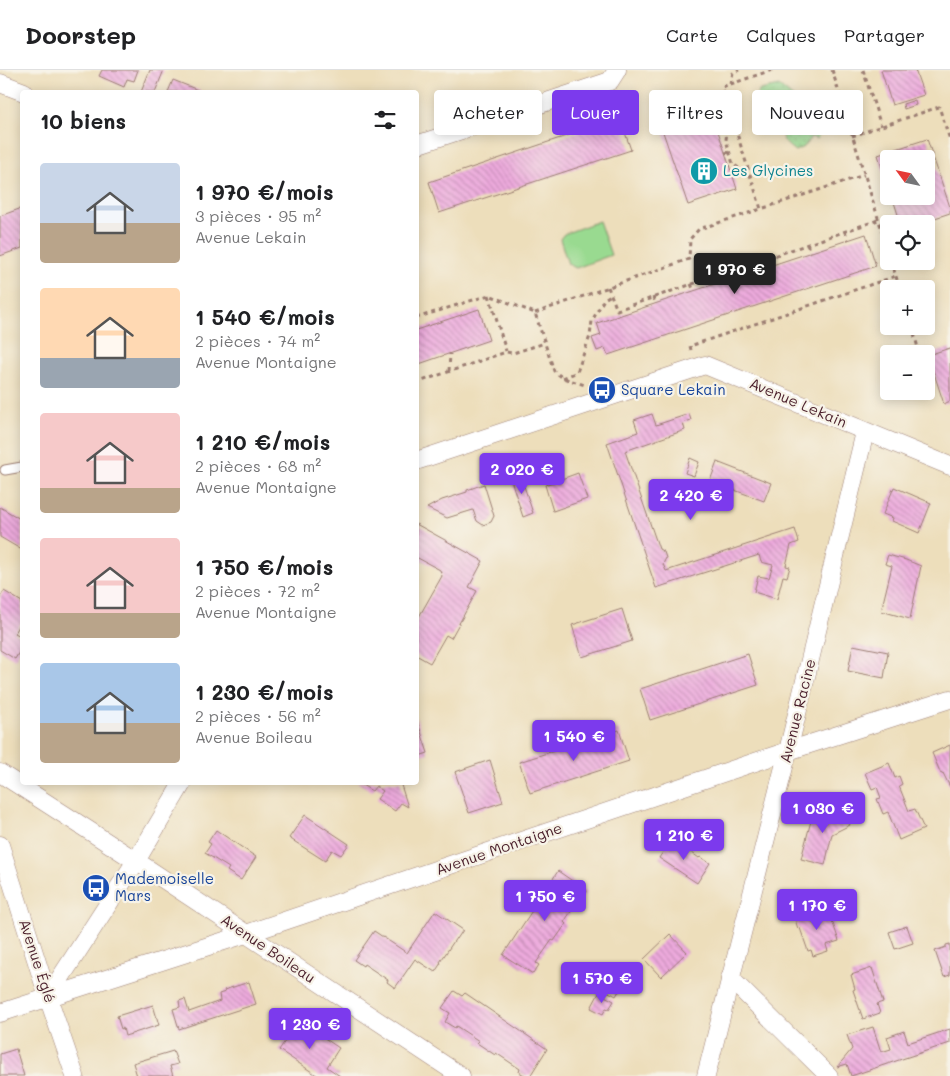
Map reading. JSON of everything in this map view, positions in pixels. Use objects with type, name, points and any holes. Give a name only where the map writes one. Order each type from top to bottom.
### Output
[{"type":"street","points":[[419,144],[610,81],[617,70]]},
{"type":"street","points":[[0,83],[20,90]]},
{"type":"street","name":"Avenue Lekain","points":[[419,460],[705,364],[950,466]]},
{"type":"street","name":"Avenue Racine","points":[[706,1076],[788,752],[865,432]]},
{"type":"street","name":"Avenue Montaigne","points":[[0,1013],[246,934],[950,699]]},
{"type":"street","name":"Avenue Boileau","points":[[0,773],[461,1076]]},
{"type":"street","points":[[48,997],[136,861],[181,785]]},
{"type":"street","name":"Avenue Églé","points":[[0,846],[75,1076]]},
{"type":"street","points":[[730,978],[829,1076]]},
{"type":"lane","points":[[5,470],[20,467]]},
{"type":"path","points":[[730,84],[733,73],[738,70]]},
{"type":"path","points":[[723,90],[722,87],[772,70]]},
{"type":"path","points":[[832,70],[880,226]]},
{"type":"path","points":[[863,70],[880,126]]},
{"type":"path","points":[[852,136],[939,107],[950,140]]},
{"type":"path","points":[[726,135],[726,140],[733,164],[751,176]]},
{"type":"path","points":[[738,135],[761,209]]},
{"type":"path","points":[[725,153],[730,152]]},
{"type":"path","points":[[419,317],[489,294],[535,313],[689,259],[690,239],[699,229],[864,175]]},
{"type":"path","points":[[608,287],[616,310],[878,220]]},
{"type":"path","points":[[845,231],[848,240]]},
{"type":"path","points":[[807,244],[810,252]]},
{"type":"path","points":[[768,258],[771,265]]},
{"type":"path","points":[[894,270],[897,280]]},
{"type":"path","points":[[730,271],[732,278]]},
{"type":"path","points":[[698,367],[690,346],[896,276]]},
{"type":"path","points":[[691,284],[694,291]]},
{"type":"path","points":[[489,294],[506,352]]},
{"type":"path","points":[[563,378],[577,372],[590,336],[592,321],[604,299],[611,295]]},
{"type":"path","points":[[654,297],[655,304]]},
{"type":"path","points":[[535,313],[554,371],[563,378],[588,386],[595,401]]},
{"type":"path","points":[[419,382],[506,352],[513,353],[545,343]]},
{"type":"path","points":[[448,371],[450,354]]},
{"type":"green space","points":[[779,86],[784,90],[760,90]]},
{"type":"green space","points":[[782,135],[819,135],[817,139],[811,137],[804,147],[795,151]]},
{"type":"green space","points":[[599,221],[611,255],[576,268],[568,264],[560,239],[564,234]]},
{"type":"building","points":[[102,70],[138,70],[134,81],[127,79],[124,87],[99,76]]},
{"type":"building","points":[[150,70],[164,70],[156,90],[142,90]]},
{"type":"building","points":[[881,70],[915,70],[924,95],[892,105]]},
{"type":"building","points":[[173,80],[198,90],[169,90]]},
{"type":"building","points":[[915,100],[916,105],[904,109],[903,104]]},
{"type":"building","points":[[569,135],[626,135],[631,150],[439,213],[429,182]]},
{"type":"building","name":"Les Glycines","points":[[664,135],[719,135],[737,189],[688,205]]},
{"type":"building","points":[[927,139],[931,150],[893,150]]},
{"type":"building","points":[[935,163],[950,207],[950,213],[935,218],[935,215],[898,215],[895,205],[935,205]]},
{"type":"building","points":[[20,209],[20,249],[0,256],[0,216]]},
{"type":"building","points":[[866,234],[876,266],[608,355],[605,348],[597,351],[592,338],[601,335],[597,323]]},
{"type":"building","points":[[479,309],[489,340],[419,364],[419,329]]},
{"type":"building","points":[[950,348],[950,401],[944,404],[935,376],[935,353]]},
{"type":"building","points":[[652,414],[656,425],[689,414],[691,420],[683,423],[685,430],[625,451],[659,549],[664,552],[666,558],[663,564],[666,571],[795,529],[799,542],[791,545],[786,566],[790,567],[787,577],[783,576],[777,599],[754,592],[758,576],[769,578],[773,565],[761,562],[759,555],[656,588],[607,443],[638,432],[634,420]]},
{"type":"building","points":[[690,458],[699,462],[694,476],[685,473]]},
{"type":"building","points":[[717,462],[771,483],[764,501],[710,481]]},
{"type":"building","points":[[578,473],[587,499],[553,511],[545,485]]},
{"type":"building","points":[[520,474],[533,513],[523,517],[510,477]]},
{"type":"building","points":[[484,484],[494,516],[491,522],[483,525],[477,521],[473,510],[447,518],[427,508],[442,500]]},
{"type":"building","points":[[894,487],[931,503],[919,533],[892,521],[893,518],[883,514]]},
{"type":"building","points":[[0,507],[20,519],[20,549],[0,537]]},
{"type":"building","points":[[419,526],[483,561],[469,587],[477,591],[451,638],[446,635],[430,663],[419,657],[419,617],[442,576],[440,570],[419,559]]},
{"type":"building","points":[[888,555],[921,566],[910,619],[881,611],[892,566],[885,564]]},
{"type":"building","points":[[4,591],[20,601],[20,624],[15,633],[20,636],[20,650],[15,659],[0,650],[0,597]]},
{"type":"building","points":[[622,609],[632,641],[582,657],[572,625]]},
{"type":"building","points":[[853,645],[888,652],[884,678],[848,671]]},
{"type":"building","points":[[748,654],[758,685],[650,720],[640,689]]},
{"type":"building","points":[[419,726],[428,753],[419,756]]},
{"type":"building","points":[[619,730],[629,761],[530,793],[519,762]]},
{"type":"building","points":[[950,745],[950,787],[943,773],[941,774],[932,753]]},
{"type":"building","points":[[490,760],[503,802],[469,813],[455,772]]},
{"type":"building","points":[[889,763],[895,778],[899,776],[902,784],[899,786],[909,811],[915,809],[924,829],[899,840],[888,812],[883,814],[877,799],[881,798],[877,787],[872,789],[865,773]]},
{"type":"building","points":[[362,785],[401,785],[408,807],[401,803],[395,811],[377,799],[383,791],[376,786],[372,791]]},
{"type":"building","points":[[838,803],[850,825],[832,834],[825,865],[801,859],[812,817]]},
{"type":"building","points":[[305,815],[349,844],[341,855],[332,850],[325,861],[289,838]]},
{"type":"building","points":[[216,830],[256,857],[241,880],[227,871],[229,868],[205,853],[211,844],[208,842]]},
{"type":"building","points":[[672,838],[699,858],[710,863],[697,883],[659,858]]},
{"type":"building","points":[[558,871],[587,891],[564,922],[566,924],[554,941],[552,940],[536,963],[539,965],[533,974],[503,955]]},
{"type":"building","points":[[828,909],[839,941],[826,945],[828,951],[813,956],[811,950],[808,951],[794,916],[810,911],[811,914]]},
{"type":"building","points":[[435,911],[463,930],[435,972],[415,959],[395,988],[387,982],[388,980],[364,964],[363,966],[354,960],[374,931],[407,953]]},
{"type":"building","points":[[907,926],[913,943],[895,949],[889,932]]},
{"type":"building","points":[[670,934],[687,952],[661,977],[644,959]]},
{"type":"building","points":[[950,944],[950,975],[944,977],[935,951]]},
{"type":"building","points":[[872,968],[883,1002],[877,1004],[880,1013],[863,1019],[853,990],[855,989],[851,975]]},
{"type":"building","points":[[614,973],[626,979],[616,996],[605,990]]},
{"type":"building","points":[[249,982],[256,1004],[179,1029],[173,1009],[180,1007],[179,1001],[185,999],[189,1012],[220,1001],[219,994],[225,992],[224,990]]},
{"type":"building","points":[[454,991],[462,996],[465,993],[547,1049],[530,1076],[519,1072],[520,1069],[477,1043],[479,1041],[456,1026],[455,1028],[445,1022],[450,1013],[442,1008]]},
{"type":"building","points":[[599,993],[614,1001],[609,1009],[606,1008],[603,1014],[591,1008]]},
{"type":"building","points":[[153,1005],[159,1025],[125,1036],[117,1016]]},
{"type":"building","points":[[299,1021],[339,1048],[327,1067],[340,1076],[318,1076],[279,1050]]},
{"type":"building","points":[[873,1027],[881,1052],[891,1049],[887,1037],[904,1031],[908,1043],[950,1029],[950,1043],[851,1076],[847,1064],[837,1067],[852,1049],[847,1035]]},
{"type":"building","points":[[16,1049],[24,1076],[0,1076],[0,1054]]},
{"type":"building","points":[[173,1051],[178,1064],[170,1066],[173,1076],[137,1076],[133,1063]]},
{"type":"place","name":"Les Glycines","points":[[704,171]]},
{"type":"place","name":"Square Lekain","points":[[602,390]]},
{"type":"place","name":"Mademoiselle Mars","points":[[96,888]]}]
